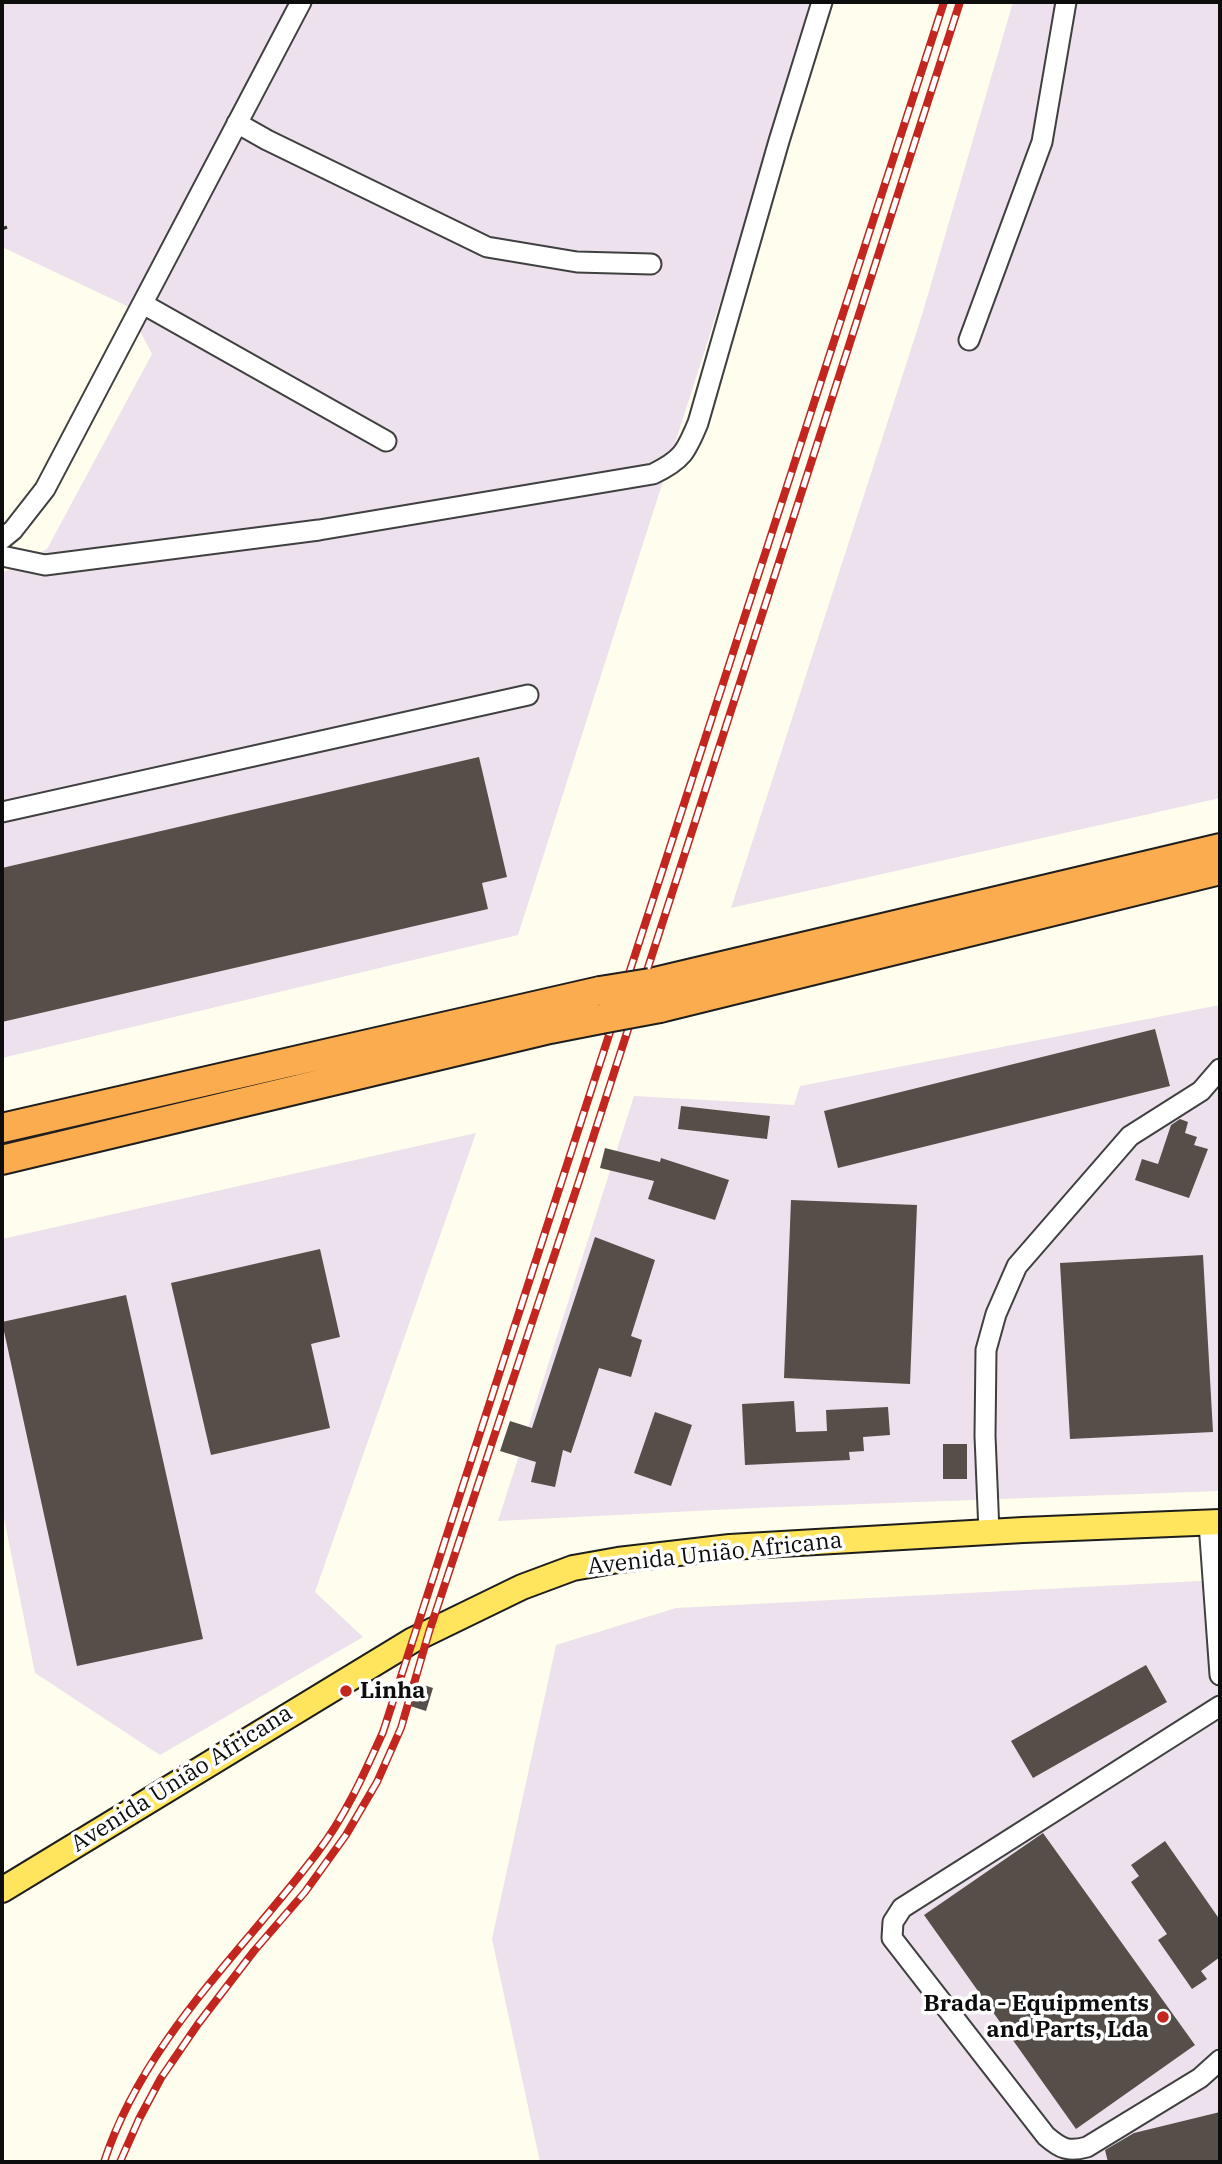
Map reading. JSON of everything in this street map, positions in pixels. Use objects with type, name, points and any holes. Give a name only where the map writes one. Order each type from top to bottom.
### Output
[{"type":"highway","points":[[2,1160],[550,1028],[601,1019],[655,996],[1220,848]]},
{"type":"highway","points":[[2,1128],[600,991],[655,996],[1220,870]]},
{"type":"main road","name":"Avenida União Africana","points":[[2,1890],[323,1692],[413,1640],[522,1587],[573,1568],[730,1547],[989,1532],[1214,1523]]},
{"type":"street","points":[[2,539],[13,530],[45,489],[301,2]]},
{"type":"street","points":[[2,556],[45,565],[319,530],[653,474],[674,464],[688,447],[698,423],[822,2]]},
{"type":"street","points":[[969,340],[1042,142],[1066,2]]},
{"type":"street","points":[[237,122],[279,146],[486,247],[577,262],[651,264]]},
{"type":"street","points":[[143,304],[386,441]]},
{"type":"street","points":[[2,812],[528,695]]},
{"type":"street","points":[[989,1532],[985,1436],[986,1350],[996,1314],[1017,1266],[1130,1136],[1201,1091],[1220,1069]]},
{"type":"street","points":[[1214,1523],[1220,1675]]},
{"type":"street","points":[[1220,1706],[902,1908],[893,1922],[892,1938],[1046,2136],[1060,2148],[1073,2151],[1087,2147],[1200,2078],[1220,2060]]},
{"type":"shaded area","points":[[2,2],[816,2],[518,935],[2,1058],[2,573],[47,549],[152,354],[127,306],[2,247]]},
{"type":"shaded area","points":[[1013,2],[1220,2],[1220,798],[731,908],[922,315]]},
{"type":"shaded area","points":[[1220,1005],[1220,1491],[753,1508],[498,1521],[634,1096],[794,1105],[800,1086]]},
{"type":"shaded area","points":[[476,1133],[315,1592],[363,1637],[160,1755],[35,1673],[2,1508],[2,1239]]},
{"type":"shaded area","points":[[1220,1580],[1220,2162],[540,2162],[492,1939],[556,1645],[676,1608]]},
{"type":"building","points":[[479,757],[507,877],[482,883],[488,909],[2,1022],[2,868]]},
{"type":"building","points":[[1155,1029],[1170,1086],[838,1168],[824,1111]]},
{"type":"building","points":[[681,1106],[770,1116],[767,1139],[678,1129]]},
{"type":"building","points":[[1180,1119],[1188,1122],[1185,1133],[1197,1137],[1194,1145],[1208,1149],[1189,1198],[1135,1180],[1142,1159],[1158,1164],[1171,1125]]},
{"type":"building","points":[[605,1148],[660,1162],[661,1158],[729,1180],[715,1220],[648,1199],[654,1181],[600,1168]]},
{"type":"building","points":[[791,1200],[917,1205],[910,1384],[784,1378]]},
{"type":"building","points":[[595,1237],[655,1260],[631,1336],[642,1340],[631,1377],[599,1368],[571,1453],[563,1450],[555,1487],[531,1482],[536,1462],[500,1451],[510,1421],[532,1428]]},
{"type":"building","points":[[320,1249],[340,1337],[311,1344],[330,1428],[211,1455],[171,1283]]},
{"type":"building","points":[[1203,1255],[1213,1432],[1070,1439],[1060,1263]]},
{"type":"building","points":[[126,1295],[203,1639],[77,1666],[2,1322]]},
{"type":"building","points":[[794,1401],[796,1432],[827,1431],[826,1410],[888,1407],[890,1435],[863,1437],[864,1451],[849,1452],[850,1460],[745,1465],[742,1404]]},
{"type":"building","points":[[655,1412],[692,1425],[671,1486],[634,1473]]},
{"type":"building","points":[[943,1444],[967,1444],[967,1479],[943,1479]]},
{"type":"building","points":[[1146,1665],[1167,1702],[1033,1778],[1011,1741]]},
{"type":"building","points":[[411,1681],[433,1688],[426,1711],[404,1704]]},
{"type":"building","points":[[1043,1833],[1195,2045],[1076,2129],[924,1915]]},
{"type":"building","points":[[1165,1841],[1220,1920],[1220,1957],[1201,1971],[1207,1979],[1192,1989],[1158,1940],[1167,1934],[1131,1882],[1139,1876],[1131,1865]]},
{"type":"building","points":[[1220,2112],[1220,2162],[1108,2162],[1105,2150],[1134,2133]]},
{"type":"railway","points":[[104,2162],[122,2118],[169,2037],[327,1839],[354,1794],[383,1732],[944,2]]},
{"type":"railway","points":[[120,2162],[161,2078],[198,2024],[254,1951],[305,1892],[346,1835],[377,1782],[401,1728],[429,1632],[579,1181],[960,2]]},
{"type":"place","name":"Linha","points":[[346,1691]]},
{"type":"place","name":"Brada - Equipments and Parts, Lda","points":[[1163,2017]]}]
